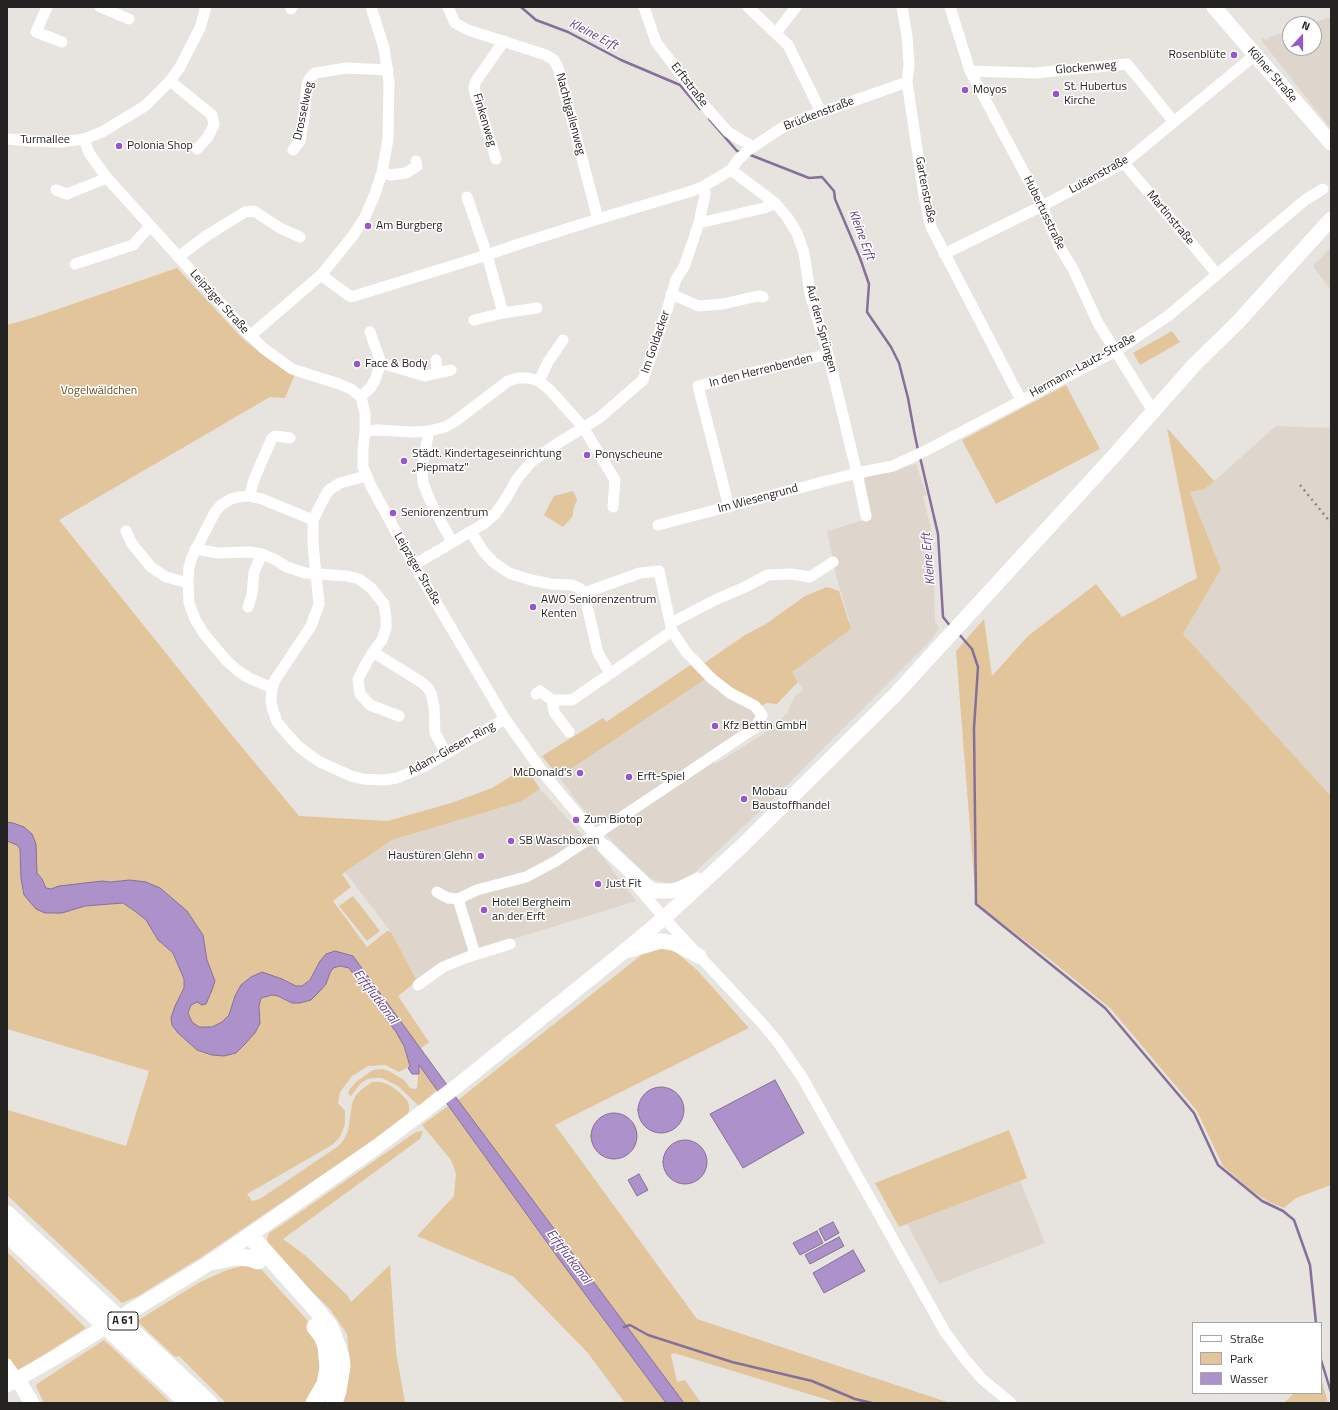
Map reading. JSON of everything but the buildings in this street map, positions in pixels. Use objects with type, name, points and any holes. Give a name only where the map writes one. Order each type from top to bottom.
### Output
[{"type":"highway","name":"A 61","points":[[7,1214],[199,1400]]},
{"type":"highway","name":"A 61","points":[[7,1234],[199,1400]]},
{"type":"highway","points":[[249,1237],[249,1249],[310,1319],[322,1336],[326,1346],[328,1368],[325,1384],[314,1403]]},
{"type":"highway","points":[[249,1237],[257,1243],[330,1327],[341,1357],[342,1366],[338,1392],[334,1403]]},
{"type":"highway","points":[[211,1262],[236,1257],[258,1260]]},
{"type":"highway","points":[[199,1400],[218,1403]]},
{"type":"main road","name":"Kölner Straße","points":[[1214,7],[1331,143]]},
{"type":"main road","points":[[32,1403],[12,1383],[211,1262],[375,1148],[437,1102],[622,954],[664,918],[742,846],[895,695],[1112,458],[1195,364],[1238,322],[1331,219]]},
{"type":"main road","points":[[600,841],[636,878],[650,889],[656,891],[671,891],[680,889],[713,872]]},
{"type":"main road","points":[[622,954],[661,941],[674,944],[699,956]]},
{"type":"street","points":[[46,7],[36,32],[62,42]]},
{"type":"street","points":[[100,7],[129,18]]},
{"type":"street","name":"Turmallee","points":[[7,139],[62,142],[84,140],[102,132],[145,106],[170,81],[180,67],[200,28],[206,7]]},
{"type":"street","points":[[250,336],[321,275],[340,254],[365,217],[375,194],[382,172],[388,139],[390,95],[384,48],[371,7]]},
{"type":"street","name":"Nachtigallenweg","points":[[448,7],[455,23],[468,30],[546,55],[554,60],[558,68],[598,219]]},
{"type":"street","name":"Erftstraße","points":[[644,7],[656,42],[695,93],[728,132],[750,150]]},
{"type":"street","points":[[748,7],[788,45],[821,112]]},
{"type":"street","points":[[776,33],[796,7]]},
{"type":"street","name":"Gartenstraße","points":[[902,7],[907,43],[907,82],[924,196],[931,227],[1021,400]]},
{"type":"street","name":"Hubertusstraße","points":[[950,7],[970,71],[1042,206],[1059,246],[1073,269],[1098,323],[1153,411]]},
{"type":"street","name":"Finkenweg","points":[[496,159],[474,87],[476,81],[504,41]]},
{"type":"street","name":"Luisenstraße","points":[[944,254],[1042,206],[1124,163],[1255,55]]},
{"type":"street","name":"Glockenweg","points":[[970,71],[1035,73],[1127,64],[1174,122]]},
{"type":"street","name":"Drosselweg","points":[[293,150],[300,141],[307,84],[315,73],[347,68],[388,70]]},
{"type":"street","points":[[170,81],[212,115],[214,125],[208,137],[197,149]]},
{"type":"street","name":"Brückenstraße","points":[[731,170],[738,160],[780,129],[821,112],[907,82]]},
{"type":"street","name":"Leipziger Straße","points":[[84,140],[89,153],[107,178],[250,336],[263,348],[292,369],[339,384],[361,397],[365,413],[365,431],[362,449],[363,467],[370,486],[414,565],[505,719],[548,779],[664,918],[760,1021],[776,1041],[798,1072],[945,1332],[965,1360],[982,1379],[1011,1403]]},
{"type":"street","points":[[382,172],[390,175],[406,173],[417,166],[416,162]]},
{"type":"street","name":"Martinstraße","points":[[1124,163],[1217,274]]},
{"type":"street","points":[[321,275],[351,297],[692,191],[704,186],[731,170]]},
{"type":"street","name":"Auf den Sprüngen","points":[[731,170],[775,204],[787,217],[804,253],[810,294],[828,354],[866,516]]},
{"type":"street","points":[[56,190],[68,194],[107,178]]},
{"type":"street","name":"Im Goldacker","points":[[414,565],[485,523],[495,514],[521,474],[531,462],[599,418],[643,380],[676,279],[684,267],[705,195],[704,186]]},
{"type":"street","name":"Hermann-Lautz-Straße","points":[[857,473],[893,466],[911,458],[1116,351],[1168,316],[1305,200],[1323,189]]},
{"type":"street","points":[[467,197],[487,255],[503,313]]},
{"type":"street","points":[[698,222],[764,208],[775,204]]},
{"type":"street","points":[[178,257],[206,236],[245,212],[254,211],[280,228],[300,237]]},
{"type":"street","points":[[75,264],[133,245],[150,226]]},
{"type":"street","name":"Im Goldacker","points":[[671,294],[699,306],[723,304],[763,296]]},
{"type":"street","points":[[474,320],[503,313],[537,308]]},
{"type":"street","points":[[361,397],[371,387],[381,363],[370,332]]},
{"type":"street","points":[[539,381],[548,362],[563,340]]},
{"type":"street","name":"In den Herrenbenden","points":[[729,507],[698,386],[828,354]]},
{"type":"street","points":[[436,360],[438,373]]},
{"type":"street","points":[[381,363],[425,376],[451,370]]},
{"type":"street","points":[[365,431],[429,431],[454,422],[508,381],[518,378],[529,378],[539,381],[550,390],[583,427],[615,480],[613,507]]},
{"type":"street","points":[[429,431],[422,467],[423,483],[432,505],[452,542]]},
{"type":"street","points":[[249,496],[269,442],[275,436],[290,438]]},
{"type":"street","name":"Im Wiesengrund","points":[[658,525],[857,473]]},
{"type":"street","name":"Adam-Giesen-Ring","points":[[366,476],[340,483],[329,490],[313,520],[313,544],[320,604],[305,635],[278,674],[272,688],[271,702],[278,722],[286,734],[306,753],[320,762],[351,776],[364,779],[384,780],[397,778],[423,767],[505,719]]},
{"type":"street","points":[[272,688],[249,678],[238,671],[226,660],[195,619],[189,603],[189,566],[195,549],[213,517],[221,505],[231,499],[249,496],[262,499],[313,520]]},
{"type":"street","points":[[126,532],[132,544],[151,567],[166,576],[188,583]]},
{"type":"street","points":[[471,532],[483,551],[496,565],[508,573],[531,580],[572,585],[579,588],[584,593],[598,653],[610,673]]},
{"type":"street","points":[[195,549],[218,554],[250,552],[262,554],[274,558],[287,567],[296,570],[360,579],[371,588],[384,604],[386,628],[382,640],[366,662],[358,679],[360,694],[370,705],[399,716]]},
{"type":"street","points":[[248,607],[252,594],[254,572],[262,554]]},
{"type":"street","points":[[536,694],[540,691],[552,700],[572,700],[672,627],[715,600],[768,575],[791,574],[810,577],[833,562]]},
{"type":"street","points":[[437,892],[448,898],[458,899],[477,890],[526,877],[556,861],[600,841],[742,738],[756,727],[762,715],[755,706],[730,693],[711,678],[686,652],[672,627],[659,571],[640,573],[584,593]]},
{"type":"street","points":[[373,652],[427,687],[431,693],[434,706],[435,733],[446,753]]},
{"type":"street","points":[[552,700],[554,712],[569,732]]},
{"type":"street","points":[[458,899],[475,954]]},
{"type":"street","points":[[418,985],[443,967],[475,954],[510,944]]},
{"type":"street","points":[[7,1364],[12,1383]]},
{"type":"shaded area","points":[[1331,17],[1331,129],[1261,40],[1264,38],[1266,40],[1282,33],[1282,56],[1322,56],[1322,20]]},
{"type":"shaded area","points":[[1331,247],[1331,290],[1313,266]]},
{"type":"shaded area","points":[[1276,426],[1331,428],[1331,796],[1183,634],[1221,569],[1190,492],[1205,489]]},
{"type":"shaded area","points":[[916,464],[927,495],[923,496],[931,529],[933,548],[935,622],[939,628],[932,639],[774,798],[693,874],[674,883],[665,883],[651,879],[614,844],[575,799],[559,777],[707,678],[753,709],[755,717],[753,725],[709,755],[715,764],[762,735],[779,721],[789,712],[788,710],[795,696],[803,690],[792,672],[819,651],[850,623],[837,579],[827,531],[864,520],[862,484],[866,477]]},
{"type":"shaded area","points":[[540,789],[602,856],[636,901],[468,953],[417,981],[391,932],[345,872],[392,840],[520,802]]},
{"type":"shaded area","points":[[1020,1180],[1045,1243],[939,1284],[907,1224]]},
{"type":"green space","name":"Vogelwäldchen","points":[[177,268],[243,339],[274,363],[295,374],[285,398],[270,397],[59,520],[222,723],[299,816],[388,821],[451,803],[492,788],[526,767],[540,789],[520,802],[392,840],[342,874],[351,887],[333,901],[367,947],[387,931],[391,932],[417,981],[398,996],[429,1042],[420,1049],[353,956],[320,961],[310,980],[302,986],[296,986],[282,979],[235,996],[229,1015],[222,1022],[212,1027],[199,1028],[192,1022],[188,1013],[191,1005],[197,1001],[215,981],[207,960],[203,935],[187,911],[130,880],[110,882],[102,881],[59,886],[51,889],[45,888],[42,879],[37,873],[36,863],[13,823],[7,822],[7,325],[32,318]]},
{"type":"green space","points":[[1172,331],[1180,342],[1140,365],[1133,353]]},
{"type":"green space","points":[[1066,385],[1100,449],[996,504],[962,440]]},
{"type":"green space","points":[[1167,428],[1214,481],[1205,489],[1190,492],[1221,569],[1183,634],[1331,796],[1331,1185],[1296,1198],[1284,1208],[1269,1202],[1252,1191],[1223,1166],[1197,1111],[1111,1009],[1052,961],[976,904],[956,651],[984,619],[992,676],[1028,636],[1096,584],[1122,617],[1197,578]]},
{"type":"green space","points":[[573,491],[577,499],[573,516],[563,527],[544,515],[554,496]]},
{"type":"green space","points":[[827,587],[839,591],[851,629],[792,672],[798,682],[777,704],[767,703],[761,706],[740,694],[703,664],[745,635],[766,624],[805,596]]},
{"type":"green space","points":[[692,664],[707,678],[559,777],[542,756],[603,718],[606,722]]},
{"type":"green space","points":[[7,841],[17,845],[20,849],[21,879],[24,895],[62,913],[85,906],[123,903],[146,920],[158,940],[173,953],[184,979],[184,988],[175,1006],[178,1033],[197,1050],[244,1045],[255,1033],[260,1023],[259,1006],[261,998],[272,995],[278,996],[292,1003],[300,1003],[311,1000],[326,984],[333,968],[340,966],[349,968],[396,1032],[404,1047],[410,1066],[399,1072],[385,1065],[368,1066],[352,1076],[340,1092],[338,1103],[345,1111],[345,1124],[340,1137],[332,1145],[247,1194],[252,1201],[260,1199],[337,1147],[343,1141],[348,1131],[352,1104],[356,1095],[372,1082],[381,1082],[398,1091],[407,1100],[409,1112],[404,1119],[203,1256],[138,1296],[122,1303],[7,1195],[8,1110],[126,1146],[149,1071],[7,1029]]},
{"type":"green space","points":[[353,896],[380,931],[367,941],[339,906]]},
{"type":"green space","points":[[654,945],[676,952],[698,971],[749,1028],[555,1125],[697,1319],[950,1403],[838,1403],[674,1353],[671,1355],[677,1382],[685,1380],[701,1403],[684,1403],[458,1100]]},
{"type":"green space","points":[[419,1064],[437,1090],[419,1106],[398,1086],[382,1078],[368,1079],[361,1083],[351,1096],[348,1093],[357,1081],[373,1070],[382,1069],[389,1071],[404,1080],[410,1088],[417,1088]]},
{"type":"green space","points":[[448,1106],[666,1403],[625,1403],[587,1352],[514,1277],[417,1236],[454,1196],[456,1174],[451,1160],[422,1125]]},
{"type":"green space","points":[[1009,1130],[1027,1178],[899,1227],[875,1183]]},
{"type":"green space","points":[[423,1131],[420,1139],[283,1239],[306,1256],[348,1296],[351,1302],[390,1265],[396,1352],[405,1403],[340,1403],[350,1368],[347,1334],[330,1309],[280,1261],[268,1246],[267,1239],[269,1233],[416,1132]]},
{"type":"green space","points":[[7,1252],[86,1328],[7,1378]]},
{"type":"green space","points":[[245,1261],[259,1267],[308,1321],[318,1336],[325,1363],[309,1403],[226,1403],[179,1356],[175,1357],[137,1321],[200,1282],[227,1270],[242,1266]]},
{"type":"green space","points":[[104,1340],[171,1403],[44,1403],[36,1386],[37,1384]]},
{"type":"green space","points":[[1322,1382],[1328,1403],[1284,1403],[1293,1394],[1322,1394]]},
{"type":"water","name":"Erftflutkanal","points":[[7,822],[24,827],[32,834],[36,844],[37,873],[42,879],[46,888],[51,889],[59,886],[102,881],[110,882],[130,880],[146,882],[160,888],[187,911],[203,935],[207,960],[215,981],[206,1004],[202,1005],[197,1002],[191,1005],[188,1013],[192,1022],[199,1027],[212,1027],[222,1022],[229,1015],[235,996],[241,985],[251,977],[262,972],[296,986],[302,986],[310,980],[320,961],[326,954],[335,951],[353,956],[458,1100],[684,1403],[666,1403],[559,1259],[419,1065],[419,1074],[412,1074],[408,1068],[410,1066],[404,1046],[396,1032],[349,968],[340,966],[333,968],[326,984],[311,1000],[300,1003],[292,1003],[278,996],[272,995],[261,998],[259,1006],[260,1023],[255,1033],[236,1053],[224,1056],[212,1055],[197,1050],[178,1033],[172,1025],[171,1018],[184,988],[184,979],[173,953],[158,940],[146,920],[123,903],[85,906],[62,913],[45,913],[36,909],[24,895],[21,879],[20,849],[17,845],[7,841]]},
{"type":"water","points":[[775,1080],[804,1133],[743,1168],[710,1114]]},
{"type":"water","points":[[656,1087],[666,1087],[674,1091],[680,1097],[684,1105],[684,1115],[680,1123],[674,1129],[666,1133],[656,1133],[648,1129],[642,1123],[638,1115],[638,1105],[642,1097],[648,1091]]},
{"type":"water","points":[[610,1113],[618,1113],[627,1117],[633,1123],[637,1136],[633,1149],[627,1155],[618,1159],[610,1159],[601,1155],[595,1149],[591,1140],[591,1132],[595,1123],[601,1117]]},
{"type":"water","points":[[685,1140],[697,1144],[703,1150],[707,1162],[703,1174],[697,1180],[685,1184],[673,1180],[667,1174],[663,1162],[667,1150],[673,1144]]},
{"type":"water","points":[[639,1174],[648,1190],[637,1196],[628,1180]]},
{"type":"water","points":[[833,1222],[839,1233],[825,1241],[819,1229]]},
{"type":"water","points":[[817,1231],[823,1243],[800,1255],[793,1243]]},
{"type":"water","points":[[839,1237],[844,1246],[810,1264],[805,1255]]},
{"type":"water","points":[[853,1250],[865,1271],[824,1293],[813,1273]]},
{"type":"waterway","name":"Kleine Erft","points":[[521,7],[536,20],[568,32],[621,60],[680,85],[700,109]]},
{"type":"waterway","name":"Kleine Erft","points":[[709,119],[737,151],[741,152]]},
{"type":"waterway","name":"Kleine Erft","points":[[748,154],[809,178],[822,177],[834,191],[835,199],[860,258],[869,284],[867,312],[891,347],[899,363],[908,398],[918,450]]},
{"type":"waterway","name":"Kleine Erft","points":[[920,457],[938,534],[943,617],[951,627]]},
{"type":"waterway","points":[[958,633],[972,649],[978,667],[974,728],[976,904],[1105,1008],[1194,1113],[1218,1165],[1262,1201],[1283,1211],[1294,1220],[1310,1265],[1316,1322]]},
{"type":"waterway","points":[[624,1327],[630,1325],[648,1335],[732,1362],[812,1381],[855,1399],[872,1403]]},
{"type":"waterway","points":[[1322,1363],[1331,1392]]},
{"type":"railway","points":[[1300,485],[1331,523]]},
{"type":"place","name":"Rosenblüte","points":[[1234,55]]},
{"type":"place","name":"Moyos","points":[[965,90]]},
{"type":"place","name":"St. Hubertus Kirche","points":[[1056,94]]},
{"type":"place","name":"Polonia Shop","points":[[119,146]]},
{"type":"place","name":"Am Burgberg","points":[[368,226]]},
{"type":"place","name":"Face & Body","points":[[357,364]]},
{"type":"place","name":"Ponyscheune","points":[[587,455]]},
{"type":"place","name":"Städt. Kindertageseinrichtung „Piepmatz\"","points":[[404,461]]},
{"type":"place","name":"Seniorenzentrum","points":[[393,513]]},
{"type":"place","name":"AWO Seniorenzentrum Kenten","points":[[533,607]]},
{"type":"place","name":"Kfz Bettin GmbH","points":[[715,726]]},
{"type":"place","name":"McDonald's","points":[[580,773]]},
{"type":"place","name":"Erft-Spiel","points":[[629,777]]},
{"type":"place","name":"Mobau Baustoffhandel","points":[[744,799]]},
{"type":"place","name":"Zum Biotop","points":[[576,820]]},
{"type":"place","name":"SB Waschboxen","points":[[511,841]]},
{"type":"place","name":"Haustüren Glehn","points":[[481,856]]},
{"type":"place","name":"Just Fit","points":[[598,884]]},
{"type":"place","name":"Hotel Bergheim an der Erft","points":[[484,910]]}]
